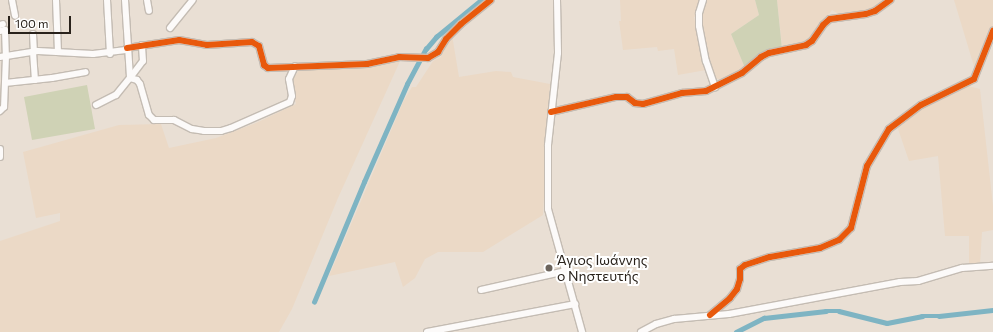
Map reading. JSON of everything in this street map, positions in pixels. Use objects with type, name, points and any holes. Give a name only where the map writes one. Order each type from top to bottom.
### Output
[{"type":"street","points":[[12,0],[15,16]]},
{"type":"street","points":[[56,0],[58,52]]},
{"type":"street","points":[[107,0],[110,54]]},
{"type":"street","points":[[125,0],[130,78]]},
{"type":"street","points":[[147,0],[149,11]]},
{"type":"street","points":[[170,28],[193,0]]},
{"type":"street","points":[[3,56],[34,52],[110,54],[142,45],[179,40],[207,45],[253,42],[259,47],[264,64],[267,68],[353,65],[372,63],[392,58],[428,58],[438,52],[446,39],[461,24],[491,0]]},
{"type":"street","points":[[557,0],[558,53],[548,145],[548,209],[582,332]]},
{"type":"street","points":[[703,0],[699,13],[699,26],[706,61],[715,87]]},
{"type":"street","points":[[551,112],[624,96],[643,104],[678,94],[702,92],[742,73],[761,57],[770,53],[806,46],[812,41],[823,25],[830,19],[866,14],[875,11],[890,0]]},
{"type":"street","points":[[0,111],[4,107],[5,83],[3,56],[6,30],[1,27]]},
{"type":"street","points":[[710,315],[730,298],[737,289],[740,279],[740,269],[745,265],[770,256],[820,248],[839,240],[851,228],[867,166],[889,129],[921,105],[967,84],[974,78],[993,31]]},
{"type":"street","points":[[33,34],[35,80]]},
{"type":"street","points":[[96,105],[116,95],[130,78],[143,61],[142,45]]},
{"type":"street","points":[[130,78],[137,80],[140,84],[149,114],[153,119],[158,121],[174,120],[200,131],[221,131],[252,120],[290,102],[292,96],[289,79],[295,66]]},
{"type":"street","points":[[5,83],[85,72]]},
{"type":"street","points":[[0,149],[0,157]]},
{"type":"street","points":[[641,332],[664,321],[736,312],[900,282],[918,281],[962,268],[993,266]]},
{"type":"street","points":[[481,290],[566,271]]},
{"type":"street","points":[[427,332],[575,304]]},
{"type":"shaded area","points":[[620,0],[755,0],[759,15],[731,34],[745,68],[721,80],[715,78],[709,61],[702,26],[702,14],[694,17],[706,70],[678,75],[674,49],[658,51],[657,47],[623,50],[619,21],[621,21]]},
{"type":"shaded area","points":[[777,0],[887,0],[866,11],[839,14],[832,10],[810,40],[805,43],[792,46],[782,46]]},
{"type":"shaded area","points":[[954,0],[993,0],[993,28],[984,45],[976,73]]},
{"type":"shaded area","points":[[452,35],[459,77],[496,71],[511,72],[513,77],[550,84],[543,215],[483,252],[438,252],[425,259],[415,278],[403,287],[395,262],[329,276],[404,100],[412,87],[416,87],[433,61],[441,57],[441,50]]},
{"type":"shaded area","points":[[401,59],[338,198],[292,309],[279,332],[0,332],[0,241],[60,221],[60,213],[36,218],[23,152],[119,125],[161,124],[169,148],[216,138],[256,123],[296,104],[291,81],[300,69]]},
{"type":"shaded area","points":[[968,86],[980,89],[993,206],[993,230],[982,232],[980,264],[969,265],[969,236],[945,236],[938,156],[909,161],[897,126],[928,104]]},
{"type":"green space","points":[[755,0],[777,0],[782,49],[745,68],[731,34],[759,15]]},
{"type":"green space","points":[[87,85],[95,129],[32,140],[24,97]]},
{"type":"waterway","points":[[314,302],[407,84],[426,49],[436,37],[481,0]]},
{"type":"waterway","points":[[736,332],[764,318],[826,311],[839,311],[887,323],[922,316],[939,316],[993,310]]},
{"type":"cycle path","points":[[127,48],[179,40],[207,45],[252,42],[259,46],[264,65],[268,68],[367,64],[399,57],[428,58],[438,52],[446,39],[461,24],[491,0]]},
{"type":"cycle path","points":[[551,112],[616,97],[627,97],[635,103],[643,104],[682,93],[706,91],[742,73],[761,57],[769,53],[806,45],[812,41],[823,25],[830,19],[866,14],[875,11],[890,0]]},
{"type":"cycle path","points":[[710,315],[730,298],[737,289],[740,279],[740,269],[745,265],[770,257],[820,248],[839,240],[851,228],[867,166],[889,129],[921,105],[974,79],[993,31]]},
{"type":"place","name":"Άγιος Ιωάννης ο Νηστευτής","points":[[549,268]]}]
